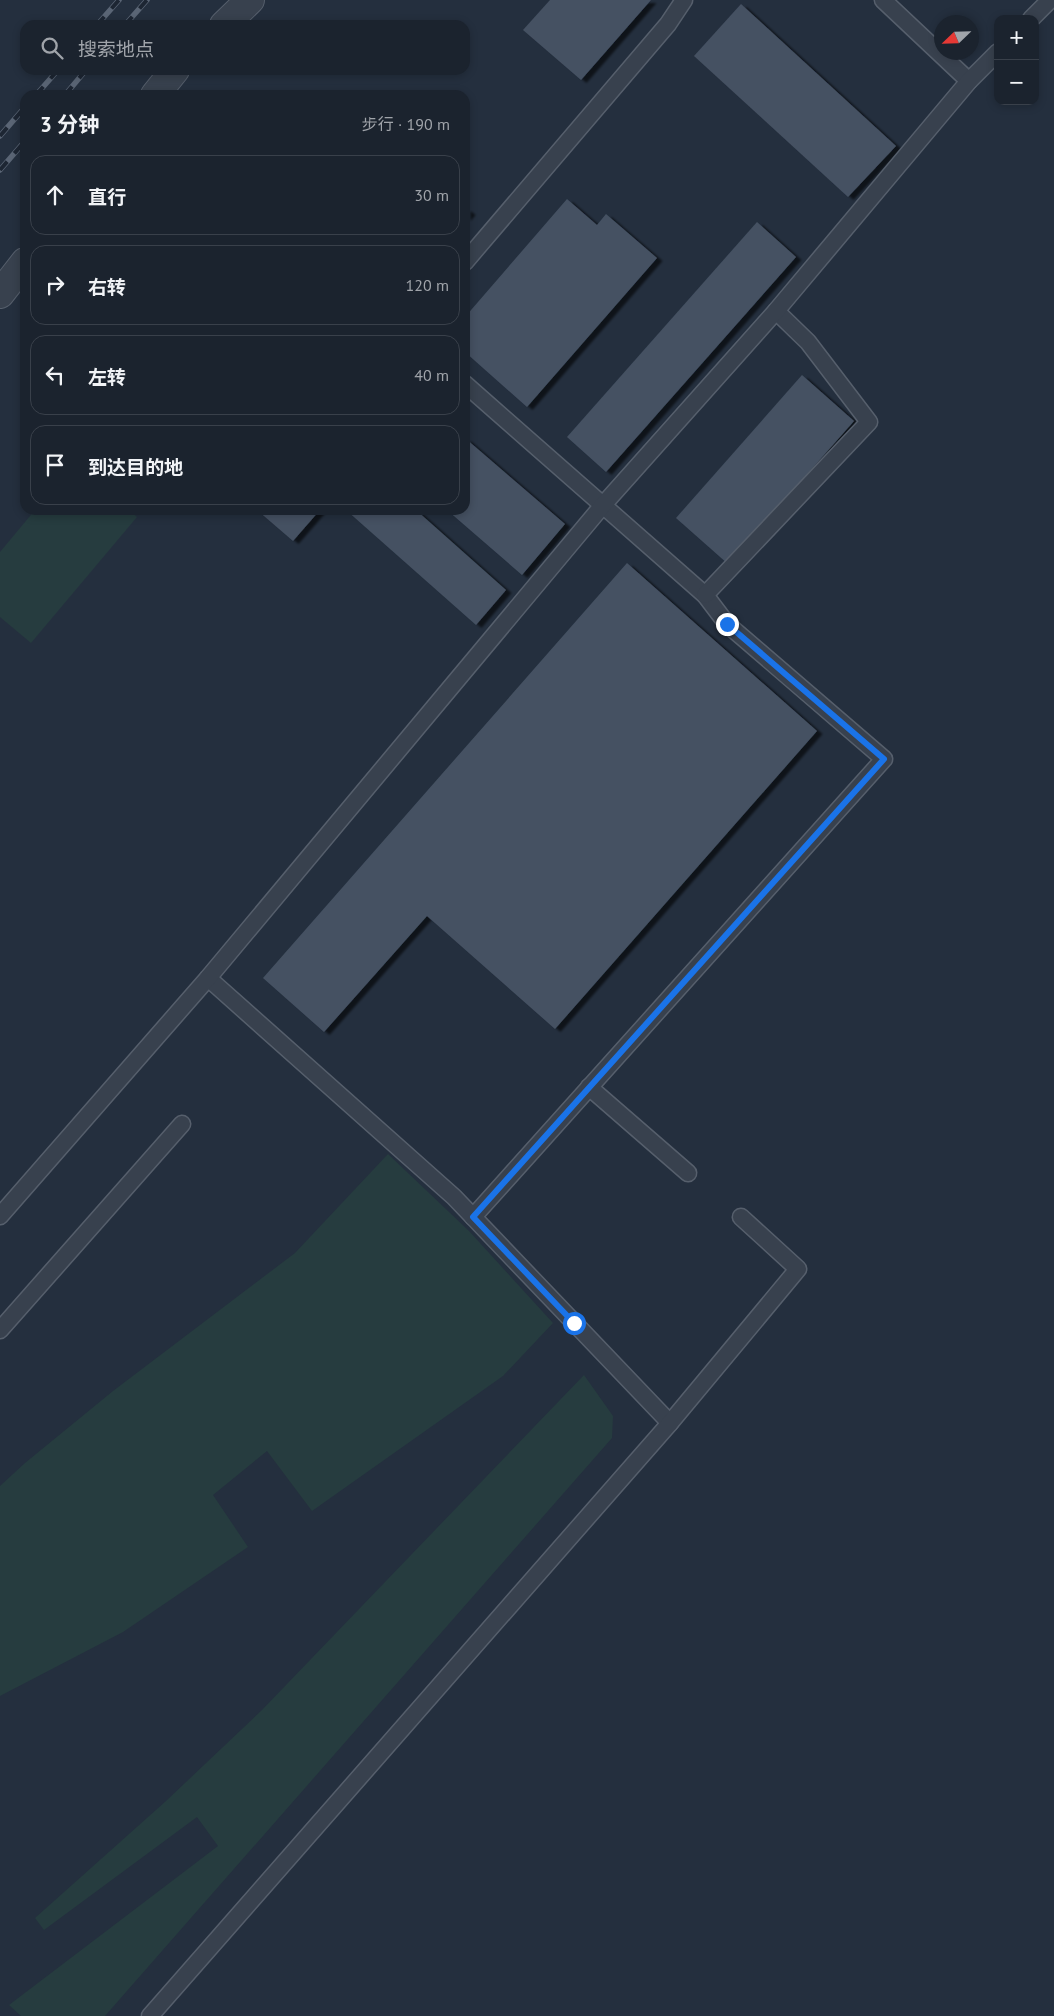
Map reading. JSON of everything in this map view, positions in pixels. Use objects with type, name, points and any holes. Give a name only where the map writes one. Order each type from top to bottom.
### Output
[{"type":"street","points":[[229,20],[250,0]]},
{"type":"street","points":[[159,90],[171,75]]},
{"type":"street","points":[[0,294],[20,268]]},
{"type":"lane","points":[[470,256],[668,24],[684,0]]},
{"type":"lane","points":[[883,0],[969,81]]},
{"type":"lane","points":[[1035,15],[1050,0]]},
{"type":"lane","points":[[0,1216],[208,978],[603,505],[776,311],[969,81],[994,56]]},
{"type":"lane","points":[[705,595],[869,422],[808,342],[776,311]]},
{"type":"lane","points":[[470,388],[705,595],[727,624],[884,759],[473,1217]]},
{"type":"lane","points":[[208,978],[454,1197],[670,1423]]},
{"type":"lane","points":[[589,1087],[688,1173]]},
{"type":"lane","points":[[0,1330],[182,1124]]},
{"type":"lane","points":[[150,2016],[670,1423],[798,1269],[741,1217]]},
{"type":"green space","points":[[31,515],[135,515],[137,517],[31,643],[0,617],[0,552]]},
{"type":"green space","points":[[388,1154],[469,1231],[553,1323],[503,1376],[312,1511],[267,1451],[213,1495],[248,1547],[123,1632],[0,1696],[0,1486],[25,1463],[113,1391],[295,1253]]},
{"type":"green space","points":[[584,1375],[613,1416],[612,1438],[105,2016],[21,2016],[9,2005],[218,1846],[197,1817],[44,1930],[35,1918],[166,1801],[262,1710]]},
{"type":"building","points":[[550,0],[651,0],[581,80],[523,30]]},
{"type":"building","points":[[741,4],[896,146],[848,197],[694,56]]},
{"type":"building","points":[[567,199],[597,225],[606,214],[657,258],[527,407],[470,356],[470,311]]},
{"type":"building","points":[[757,222],[796,257],[606,472],[567,437]]},
{"type":"building","points":[[802,375],[854,421],[728,564],[676,518]]},
{"type":"building","points":[[470,442],[565,524],[522,575],[453,515],[470,515]]},
{"type":"building","points":[[263,515],[316,515],[293,541]]},
{"type":"building","points":[[352,515],[422,515],[506,590],[476,625]]},
{"type":"building","points":[[627,563],[817,731],[555,1029],[427,916],[324,1032],[263,978]]},
{"type":"railway","points":[[101,20],[119,0]]},
{"type":"railway","points":[[129,20],[147,0]]},
{"type":"railway","points":[[40,90],[54,75]]},
{"type":"railway","points":[[69,90],[82,75]]},
{"type":"railway","points":[[0,136],[20,113]]},
{"type":"railway","points":[[0,170],[20,147]]},
{"type":"route","points":[[574,1323],[473,1217],[884,759],[727,624]]}]
